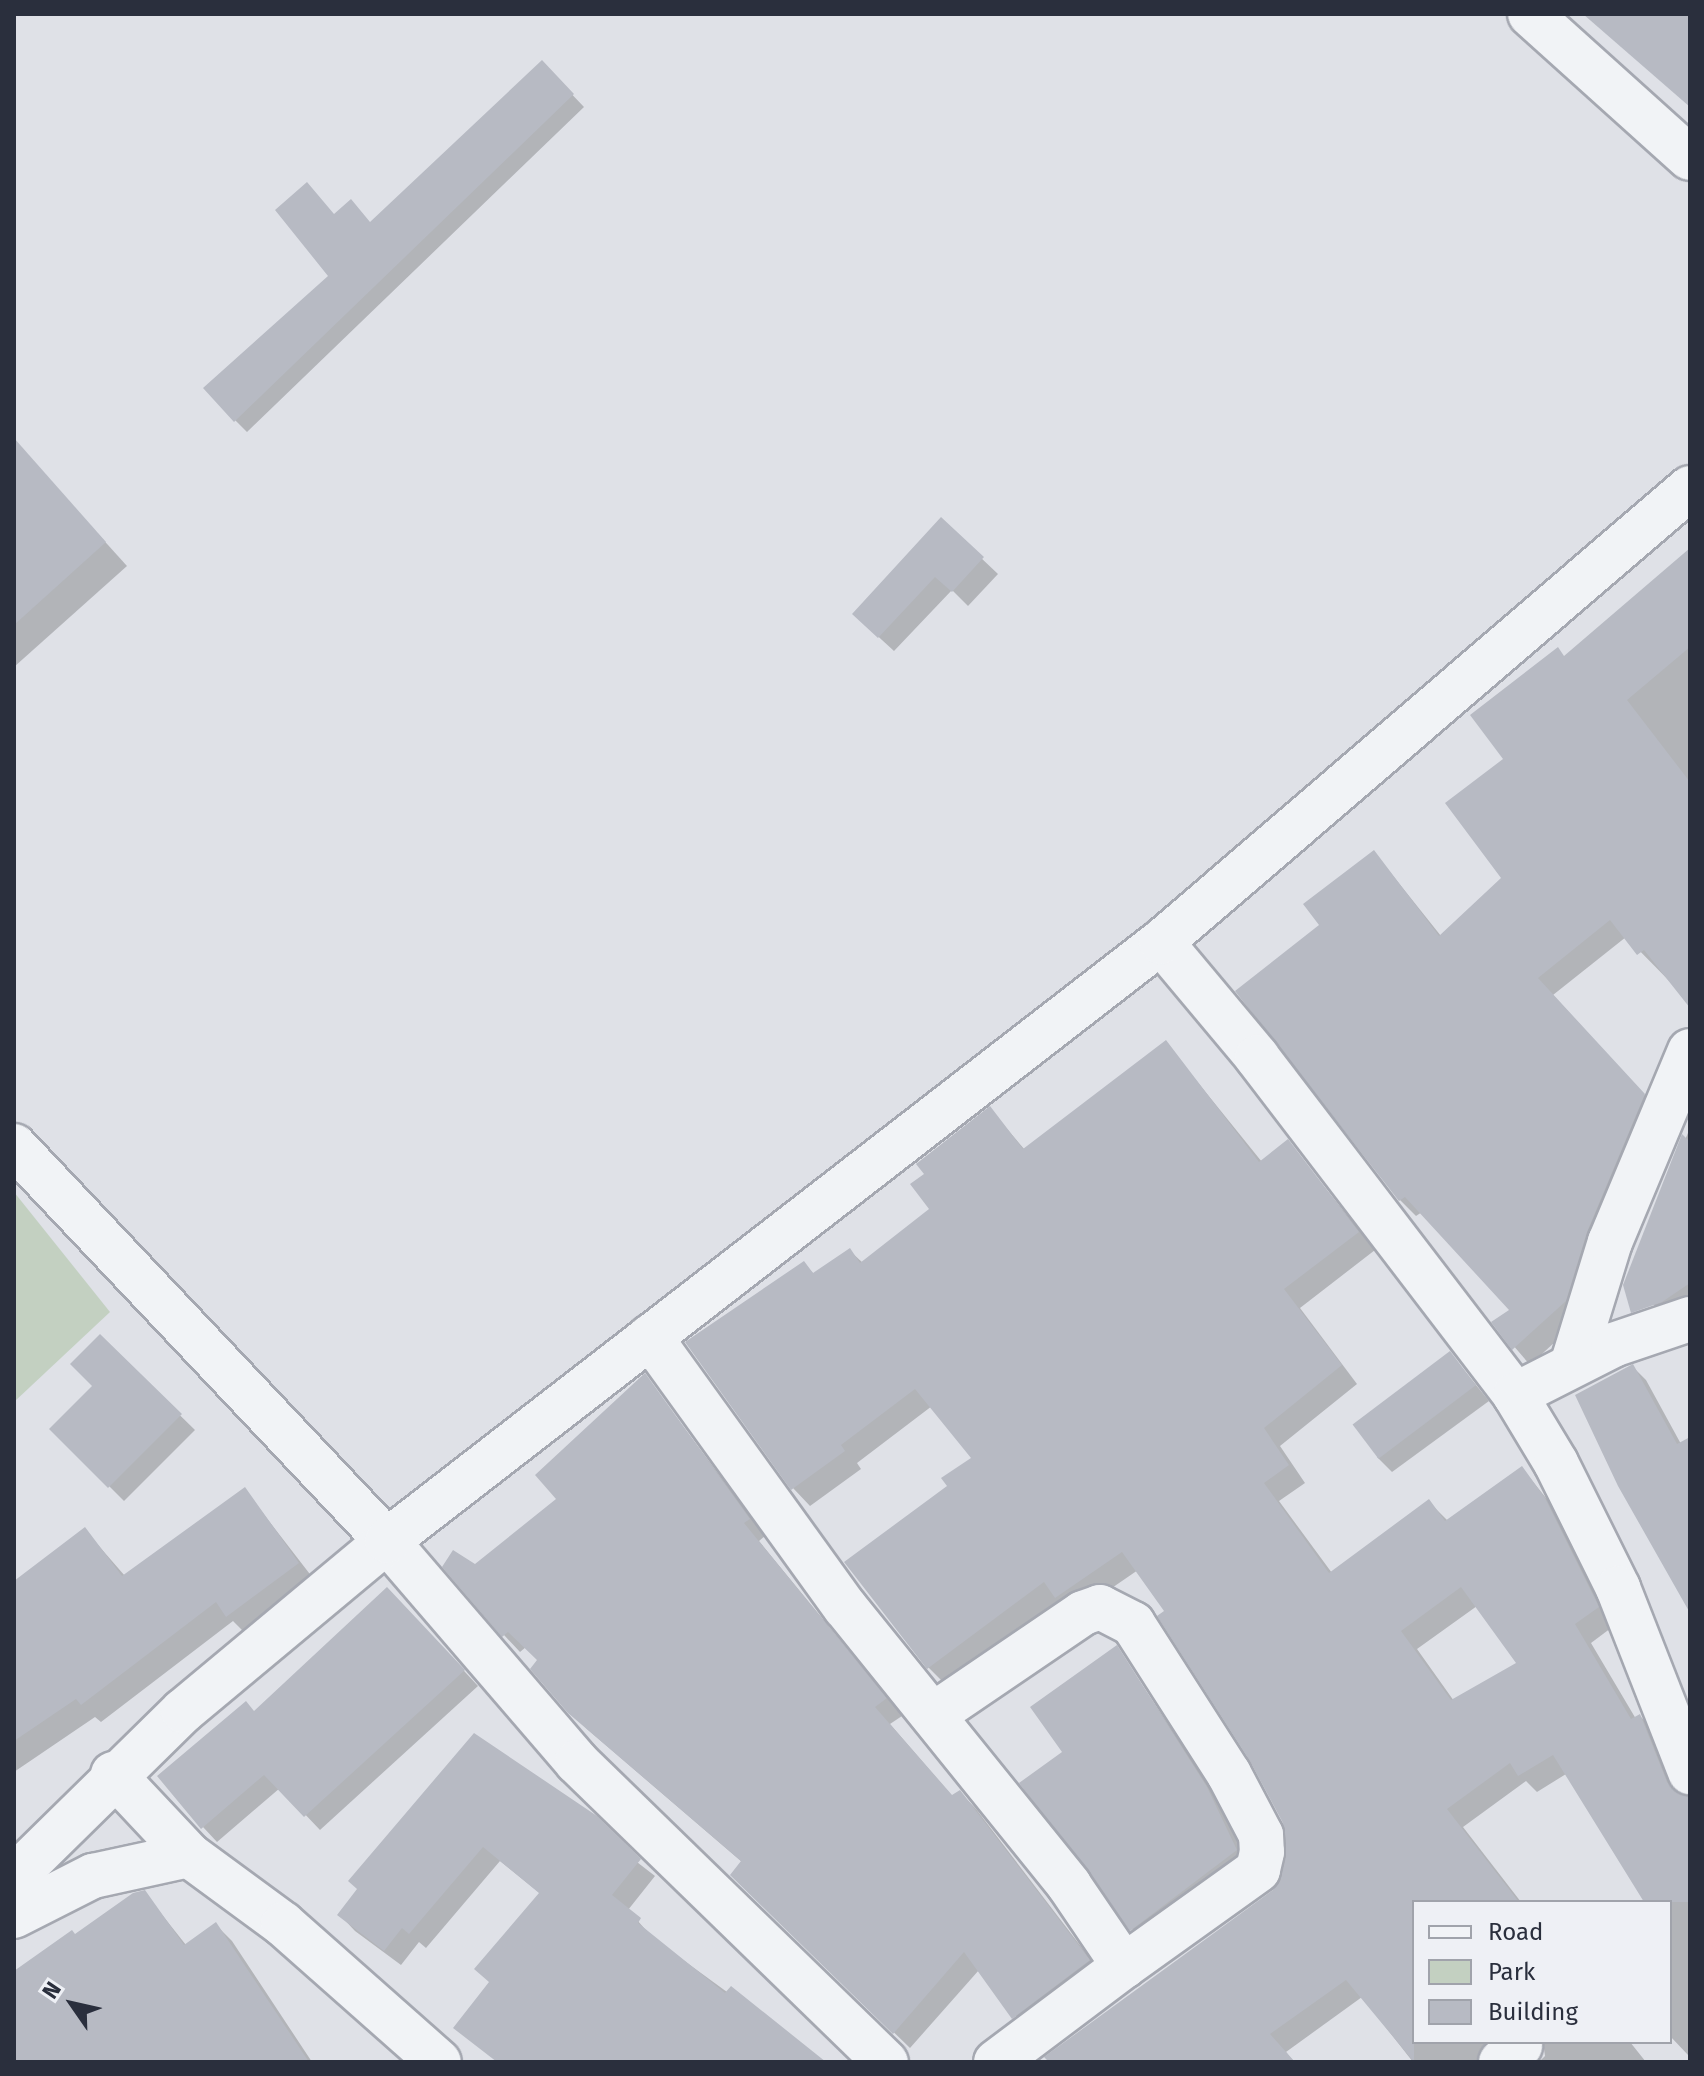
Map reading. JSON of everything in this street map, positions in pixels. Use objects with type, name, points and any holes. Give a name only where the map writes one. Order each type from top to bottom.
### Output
[{"type":"street","points":[[1530,14],[1690,158]]},
{"type":"street","points":[[14,1877],[113,1774],[387,1541],[1161,942],[1690,488]]},
{"type":"street","points":[[1161,942],[1257,1057],[1515,1395],[1556,1463],[1618,1588],[1690,1772]]},
{"type":"street","points":[[1573,1362],[1610,1242],[1690,1051]]},
{"type":"street","points":[[14,1146],[387,1541],[577,1762],[886,2062]]},
{"type":"street","points":[[1515,1395],[1573,1362],[1690,1319]]},
{"type":"street","points":[[650,1337],[845,1607],[1069,1885],[1124,1966]]},
{"type":"street","points":[[933,1715],[1028,1645],[1083,1613],[1100,1607],[1133,1624],[1236,1786],[1261,1835],[1262,1852],[1258,1870],[996,2062]]},
{"type":"street","points":[[113,1774],[189,1855],[283,1924],[439,2062]]},
{"type":"street","points":[[14,1916],[93,1876],[189,1855]]},
{"type":"green space","points":[[14,1192],[110,1312],[14,1402]]},
{"type":"building","points":[[1583,14],[1690,14],[1690,107]]},
{"type":"building","points":[[542,60],[574,94],[234,422],[203,388],[328,276],[275,210],[307,182],[334,214],[351,199],[370,222]]},
{"type":"building","points":[[14,438],[106,542],[14,625]]},
{"type":"building","points":[[941,517],[984,557],[952,592],[935,577],[878,638],[852,614]]},
{"type":"building","points":[[1690,548],[1690,647],[1627,700],[1690,782],[1690,1008],[1644,950],[1637,955],[1610,920],[1538,978],[1645,1094],[1587,1232],[1566,1301],[1512,1350],[1491,1322],[1509,1310],[1405,1197],[1399,1201],[1235,991],[1319,925],[1303,904],[1374,850],[1439,936],[1501,878],[1445,803],[1503,759],[1470,715],[1558,647],[1564,656]]},
{"type":"building","points":[[1166,1040],[1259,1162],[1288,1139],[1359,1232],[1284,1289],[1342,1365],[1264,1428],[1289,1465],[1264,1483],[1329,1573],[1429,1499],[1445,1521],[1522,1466],[1545,1498],[1599,1607],[1575,1624],[1631,1719],[1640,1714],[1667,1782],[1675,1792],[1690,1796],[1690,1902],[1643,1900],[1553,1755],[1518,1776],[1510,1763],[1447,1809],[1517,1900],[1412,1900],[1414,2062],[1346,1980],[1270,2034],[1295,2062],[1049,2062],[1044,2057],[1273,1890],[1286,1857],[1283,1823],[1250,1761],[1157,1616],[1164,1611],[1122,1552],[1055,1598],[1044,1582],[927,1669],[844,1562],[947,1486],[941,1478],[971,1458],[915,1389],[841,1445],[845,1451],[791,1490],[685,1342],[804,1261],[813,1273],[850,1248],[860,1263],[929,1209],[910,1184],[924,1174],[916,1164],[990,1106],[1023,1149]],"holes":[[[1461,1587],[1516,1663],[1451,1700],[1401,1631]]]},
{"type":"building","points":[[1682,1134],[1690,1142],[1690,1283],[1662,1302],[1631,1313],[1623,1285]]},
{"type":"building","points":[[100,1334],[182,1414],[108,1488],[49,1429],[92,1386],[70,1364]]},
{"type":"building","points":[[1450,1351],[1476,1385],[1378,1459],[1353,1424]]},
{"type":"building","points":[[1633,1364],[1677,1444],[1690,1437],[1690,1613],[1618,1486],[1575,1395]]},
{"type":"building","points":[[645,1373],[750,1519],[744,1523],[887,1698],[875,1707],[952,1795],[960,1790],[1090,1960],[1012,2019],[964,1952],[893,2034],[730,1875],[741,1861],[568,1713],[530,1669],[537,1660],[508,1632],[502,1637],[442,1567],[453,1550],[475,1564],[556,1499],[535,1475]]},
{"type":"building","points":[[245,1487],[299,1563],[226,1617],[216,1602],[81,1705],[76,1699],[14,1741],[14,1581],[85,1527],[122,1576]]},
{"type":"building","points":[[387,1587],[465,1670],[304,1817],[264,1775],[201,1829],[157,1776],[246,1701],[254,1711]]},
{"type":"building","points":[[1117,1645],[1207,1787],[1237,1850],[1130,1931],[1019,1783],[1062,1752],[1030,1707]]},
{"type":"building","points":[[474,1733],[597,1816],[641,1859],[612,1895],[641,1918],[638,1923],[725,1993],[731,1986],[826,2062],[497,2062],[453,2028],[489,1982],[474,1969],[539,1893],[483,1847],[409,1934],[402,1928],[384,1951],[337,1915],[357,1889],[348,1881]]},
{"type":"building","points":[[145,1890],[184,1945],[216,1922],[309,2062],[14,2062],[14,1971],[72,1930],[75,1934],[133,1893]]}]
